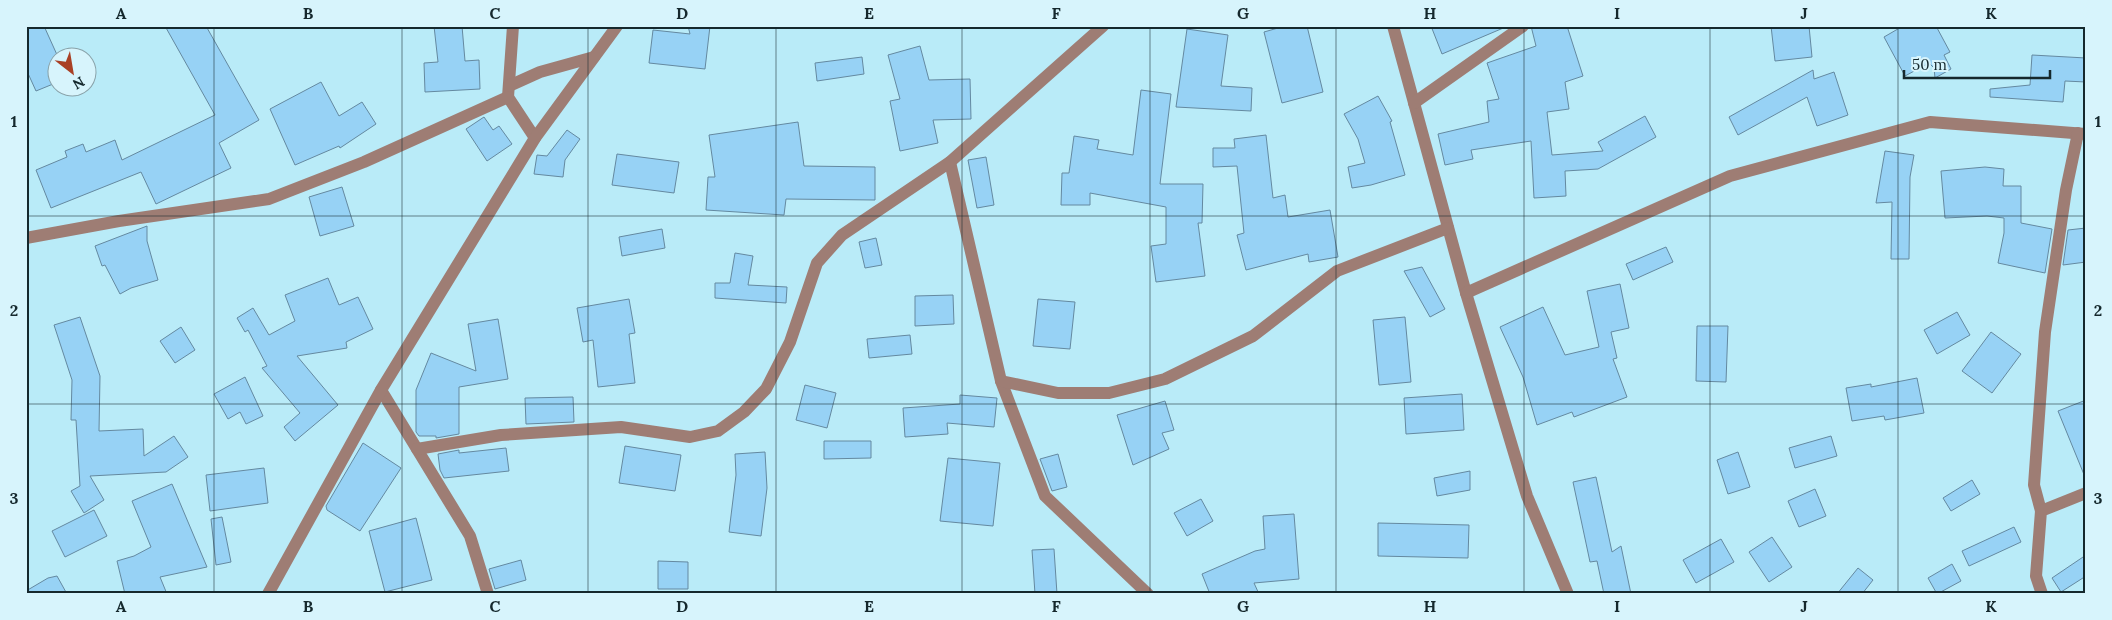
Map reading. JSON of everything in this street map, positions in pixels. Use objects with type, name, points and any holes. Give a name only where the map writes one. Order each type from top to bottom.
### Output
[{"type":"street","points":[[513,26],[509,91],[535,138]]},
{"type":"street","points":[[268,594],[381,390],[535,138],[617,26]]},
{"type":"street","points":[[417,449],[501,435],[621,426],[690,437],[718,431],[744,412],[766,389],[790,342],[817,263],[842,235],[950,162],[1104,26]]},
{"type":"street","points":[[1393,26],[1466,293],[1527,496],[1568,594]]},
{"type":"street","points":[[1414,103],[1523,26]]},
{"type":"street","points":[[26,238],[119,221],[269,199],[364,162],[509,91],[540,72],[594,57]]},
{"type":"street","points":[[1466,293],[1730,176],[1930,122],[2082,134],[2066,190],[2045,332],[2034,485],[2042,511],[2036,576],[2042,594]]},
{"type":"street","points":[[950,162],[1001,381],[1044,496],[1148,594]]},
{"type":"street","points":[[1001,381],[1058,393],[1109,394],[1166,379],[1254,336],[1337,271],[1448,228]]},
{"type":"street","points":[[381,390],[470,536],[488,594]]},
{"type":"street","points":[[2042,511],[2086,493]]},
{"type":"building","points":[[26,26],[44,26],[54,48],[48,48],[48,86],[36,91],[26,69]]},
{"type":"building","points":[[165,26],[206,26],[259,120],[219,143],[231,168],[156,204],[141,172],[51,208],[36,170],[67,157],[65,151],[83,144],[86,152],[115,140],[122,160],[215,115]]},
{"type":"building","points":[[434,26],[462,26],[465,61],[479,60],[480,89],[425,92],[424,63],[438,62]]},
{"type":"building","points":[[688,26],[710,26],[705,69],[649,63],[653,30],[690,34]]},
{"type":"building","points":[[1285,26],[1307,26],[1323,92],[1282,103],[1264,32]]},
{"type":"building","points":[[1431,26],[1508,26],[1442,54]]},
{"type":"building","points":[[1531,26],[1567,26],[1583,76],[1565,82],[1569,109],[1547,112],[1552,155],[1603,151],[1598,142],[1645,116],[1656,137],[1598,169],[1565,171],[1566,196],[1534,198],[1531,141],[1471,150],[1473,159],[1445,165],[1438,134],[1489,122],[1487,101],[1499,99],[1487,63],[1536,46]]},
{"type":"building","points":[[1771,26],[1809,26],[1812,57],[1775,61]]},
{"type":"building","points":[[1903,26],[1936,26],[1950,52],[1944,55],[1951,69],[1935,78],[1934,68],[1929,63],[1905,76],[1884,37]]},
{"type":"building","points":[[1187,29],[1228,35],[1221,86],[1252,88],[1251,111],[1176,107]]},
{"type":"building","points":[[920,46],[929,80],[970,79],[971,119],[933,120],[938,143],[900,151],[890,101],[900,99],[888,55]]},
{"type":"building","points":[[2032,55],[2086,58],[2086,82],[2065,81],[2063,102],[1990,97],[1990,89],[2030,85]]},
{"type":"building","points":[[862,57],[864,74],[817,81],[815,63]]},
{"type":"building","points":[[1813,70],[1814,79],[1834,72],[1848,115],[1817,126],[1807,97],[1738,135],[1729,117]]},
{"type":"building","points":[[321,82],[339,116],[362,102],[376,124],[340,148],[339,146],[295,165],[270,109]]},
{"type":"building","points":[[1141,90],[1171,94],[1160,184],[1203,184],[1202,223],[1198,223],[1205,276],[1156,282],[1151,246],[1166,244],[1166,207],[1090,193],[1090,205],[1061,205],[1062,173],[1069,173],[1074,136],[1099,140],[1097,149],[1133,155]]},
{"type":"building","points":[[1378,96],[1392,121],[1390,122],[1405,175],[1371,185],[1352,188],[1348,167],[1365,163],[1358,139],[1344,114]]},
{"type":"building","points":[[484,117],[493,130],[499,126],[512,144],[487,161],[466,129]]},
{"type":"building","points":[[798,122],[804,166],[875,167],[875,200],[786,199],[784,215],[706,210],[708,177],[715,177],[709,135]]},
{"type":"building","points":[[567,130],[580,139],[565,160],[563,177],[534,174],[537,155],[547,156]]},
{"type":"building","points":[[1266,135],[1273,198],[1285,195],[1288,217],[1330,210],[1338,257],[1309,262],[1308,254],[1246,270],[1237,235],[1244,233],[1237,166],[1213,167],[1213,148],[1235,148],[1234,139]]},
{"type":"building","points":[[1885,151],[1914,155],[1910,177],[1909,259],[1891,259],[1892,202],[1876,203]]},
{"type":"building","points":[[617,154],[679,162],[674,193],[612,185]]},
{"type":"building","points":[[986,157],[994,205],[977,208],[968,160]]},
{"type":"building","points":[[1985,167],[2004,169],[2003,186],[2021,186],[2021,223],[2052,229],[2045,273],[1998,263],[2004,233],[2004,218],[1987,216],[1945,218],[1941,171]]},
{"type":"building","points":[[342,187],[354,226],[320,236],[309,197]]},
{"type":"building","points":[[147,226],[147,241],[158,280],[131,288],[120,294],[105,265],[102,266],[95,246]]},
{"type":"building","points":[[2086,228],[2086,262],[2063,265],[2068,230]]},
{"type":"building","points":[[662,229],[665,248],[622,256],[619,237]]},
{"type":"building","points":[[876,238],[882,265],[865,268],[859,242]]},
{"type":"building","points":[[1666,247],[1673,262],[1633,280],[1626,264]]},
{"type":"building","points":[[735,253],[753,256],[748,285],[787,287],[786,303],[715,298],[715,283],[730,283]]},
{"type":"building","points":[[1422,267],[1445,309],[1430,317],[1404,271]]},
{"type":"building","points":[[328,278],[339,305],[358,297],[373,329],[346,342],[347,348],[297,356],[338,405],[295,441],[284,427],[300,413],[262,368],[267,366],[248,330],[245,332],[237,318],[253,308],[269,335],[295,321],[285,295]]},
{"type":"building","points":[[1620,284],[1629,328],[1611,332],[1617,358],[1613,359],[1627,397],[1574,417],[1572,412],[1537,425],[1523,377],[1500,327],[1543,307],[1565,355],[1599,347],[1587,291]]},
{"type":"building","points":[[953,295],[954,324],[915,326],[915,296]]},
{"type":"building","points":[[629,299],[635,333],[629,334],[635,383],[598,387],[593,340],[583,342],[577,308]]},
{"type":"building","points":[[1038,299],[1075,302],[1070,349],[1033,346]]},
{"type":"building","points":[[1957,312],[1970,335],[1937,354],[1924,330]]},
{"type":"building","points":[[80,317],[100,376],[99,431],[143,429],[144,456],[174,436],[188,457],[166,472],[90,476],[104,500],[84,513],[71,491],[80,486],[76,420],[71,420],[72,380],[54,325]]},
{"type":"building","points":[[1405,317],[1411,382],[1379,385],[1373,320]]},
{"type":"building","points":[[498,319],[508,379],[459,387],[459,434],[436,438],[436,436],[419,436],[416,432],[416,390],[431,353],[476,371],[468,324]]},
{"type":"building","points":[[1697,326],[1728,326],[1726,382],[1696,381]]},
{"type":"building","points":[[181,327],[195,350],[175,363],[160,341]]},
{"type":"building","points":[[1991,332],[2021,354],[1992,393],[1962,371]]},
{"type":"building","points":[[910,335],[912,354],[869,358],[867,339]]},
{"type":"building","points":[[245,377],[263,416],[246,424],[240,412],[228,419],[214,394]]},
{"type":"building","points":[[1917,378],[1924,413],[1885,420],[1884,416],[1852,421],[1846,388],[1871,384],[1871,387]]},
{"type":"building","points":[[805,385],[836,393],[827,428],[796,420]]},
{"type":"building","points":[[1462,394],[1464,430],[1406,434],[1404,398]]},
{"type":"building","points":[[960,395],[997,398],[994,427],[947,423],[948,434],[905,437],[903,408],[960,404]]},
{"type":"building","points":[[573,397],[574,422],[526,424],[525,398]]},
{"type":"building","points":[[2086,400],[2086,477],[2085,477],[2058,411]]},
{"type":"building","points":[[1165,401],[1174,430],[1162,433],[1169,449],[1133,465],[1117,415]]},
{"type":"building","points":[[1831,436],[1837,456],[1795,468],[1789,448]]},
{"type":"building","points":[[824,441],[871,441],[871,458],[824,459]]},
{"type":"building","points":[[363,443],[401,468],[360,531],[327,510],[326,506]]},
{"type":"building","points":[[625,446],[681,455],[675,491],[619,483]]},
{"type":"building","points":[[506,448],[509,471],[444,478],[440,470],[438,454],[459,450],[459,453]]},
{"type":"building","points":[[765,452],[767,488],[761,536],[729,532],[736,475],[735,454]]},
{"type":"building","points":[[1738,452],[1750,487],[1728,494],[1717,460]]},
{"type":"building","points":[[1058,454],[1067,487],[1052,491],[1040,459]]},
{"type":"building","points":[[948,458],[1000,463],[993,526],[940,521]]},
{"type":"building","points":[[264,468],[268,503],[210,511],[206,475]]},
{"type":"building","points":[[1470,471],[1470,490],[1437,496],[1434,478]]},
{"type":"building","points":[[1596,477],[1612,552],[1621,546],[1631,594],[1604,594],[1597,561],[1590,562],[1573,482]]},
{"type":"building","points":[[1972,480],[1980,494],[1951,511],[1943,498]]},
{"type":"building","points":[[172,484],[207,567],[160,577],[167,594],[125,594],[117,561],[134,556],[151,547],[132,501]]},
{"type":"building","points":[[1815,489],[1826,516],[1799,527],[1788,501]]},
{"type":"building","points":[[1201,499],[1213,521],[1187,536],[1174,513]]},
{"type":"building","points":[[94,510],[107,536],[65,557],[52,531]]},
{"type":"building","points":[[1294,514],[1299,579],[1254,583],[1259,594],[1210,594],[1202,574],[1255,551],[1265,549],[1263,516]]},
{"type":"building","points":[[222,517],[231,562],[216,565],[211,519]]},
{"type":"building","points":[[416,518],[432,580],[385,592],[369,531]]},
{"type":"building","points":[[1378,523],[1469,525],[1468,558],[1378,556]]},
{"type":"building","points":[[2014,527],[2021,542],[1969,566],[1962,551]]},
{"type":"building","points":[[1772,537],[1792,567],[1769,582],[1749,552]]},
{"type":"building","points":[[1721,539],[1734,562],[1696,583],[1683,560]]},
{"type":"building","points":[[1054,549],[1057,594],[1035,594],[1032,550]]},
{"type":"building","points":[[2086,555],[2086,576],[2061,592],[2052,578]]},
{"type":"building","points":[[521,560],[526,580],[495,589],[489,569]]},
{"type":"building","points":[[658,561],[688,562],[688,589],[658,589]]},
{"type":"building","points":[[1952,564],[1961,581],[1937,594],[1928,578]]},
{"type":"building","points":[[1858,568],[1873,580],[1862,594],[1837,594]]},
{"type":"building","points":[[57,576],[67,594],[26,594],[26,591],[48,578]]}]
